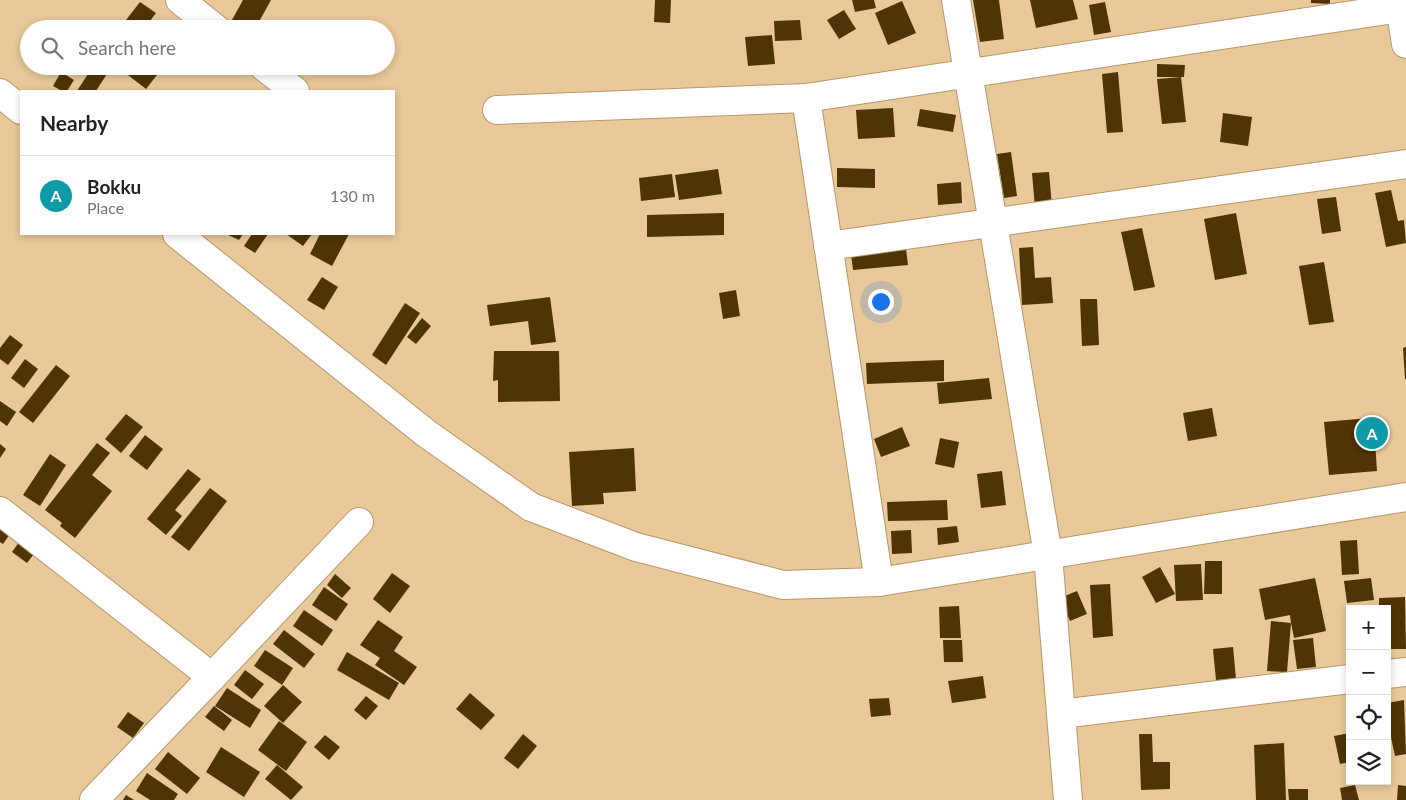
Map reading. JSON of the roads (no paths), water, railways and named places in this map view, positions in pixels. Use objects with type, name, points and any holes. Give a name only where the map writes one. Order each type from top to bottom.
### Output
[{"type":"street","points":[[180,0],[205,20]]},
{"type":"street","points":[[956,0],[1048,555],[1068,800]]},
{"type":"street","points":[[497,110],[806,98],[1402,5],[1406,44]]},
{"type":"street","points":[[274,75],[293,90]]},
{"type":"street","points":[[0,93],[20,109]]},
{"type":"street","points":[[806,98],[879,582]]},
{"type":"street","points":[[828,246],[1406,164]]},
{"type":"street","points":[[178,235],[427,434],[531,507],[636,547],[783,584],[879,582],[1406,497]]},
{"type":"street","points":[[0,511],[212,677]]},
{"type":"street","points":[[94,800],[359,522]]},
{"type":"street","points":[[1391,674],[1406,672]]},
{"type":"street","points":[[1061,714],[1346,678]]},
{"type":"place","name":"Bokku","points":[[1372,433]]}]
